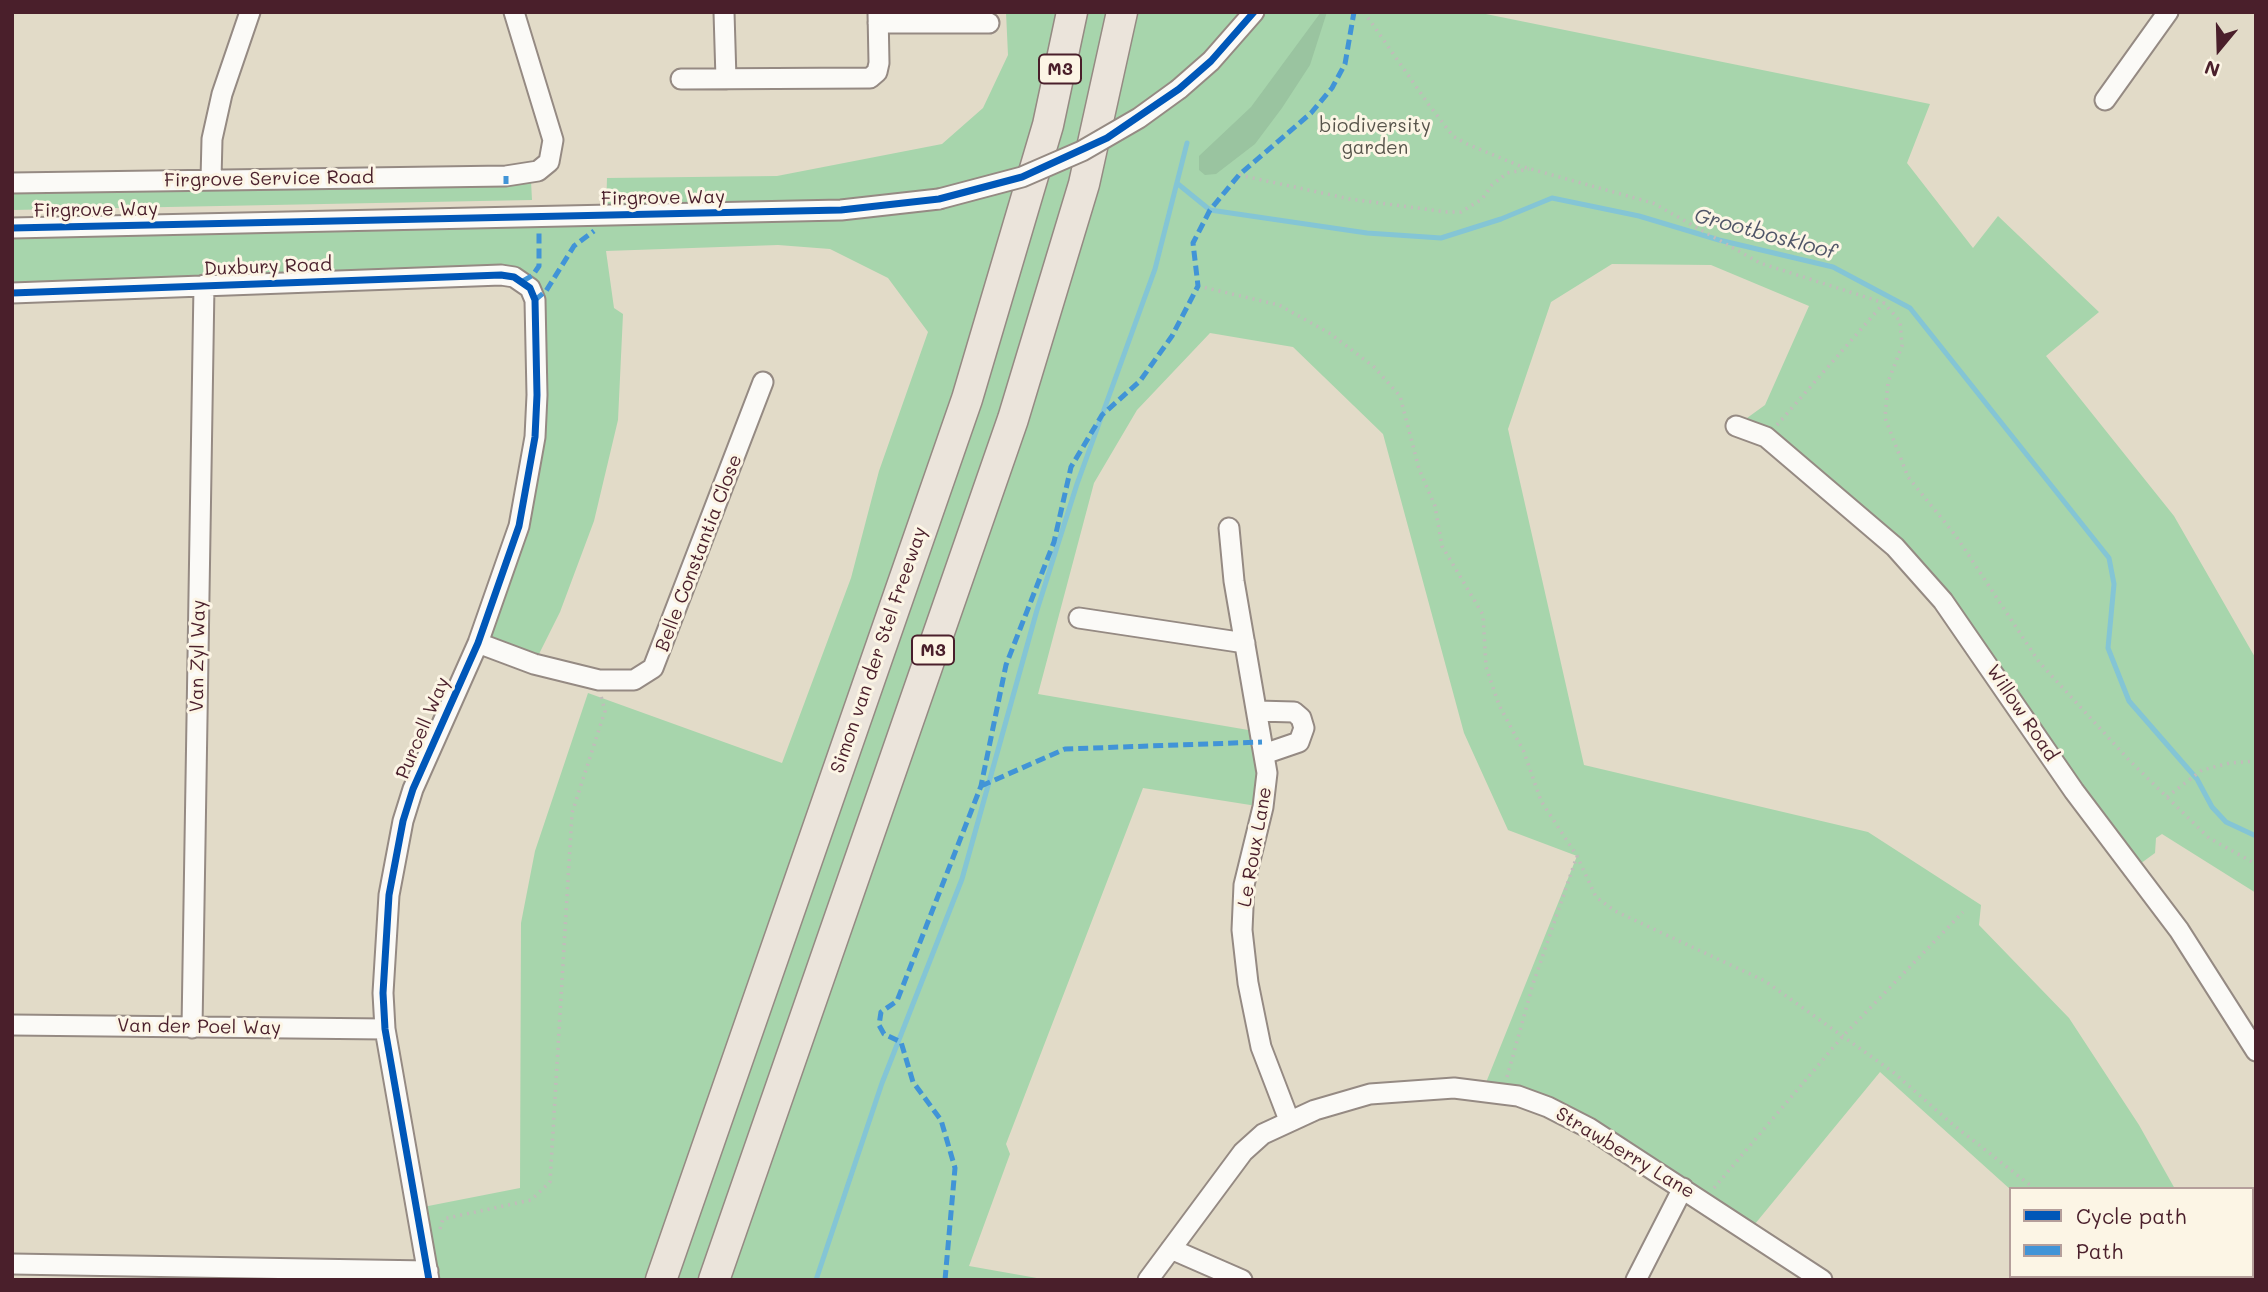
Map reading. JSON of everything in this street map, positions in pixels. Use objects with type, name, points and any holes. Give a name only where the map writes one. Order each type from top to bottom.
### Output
[{"type":"highway","name":"Simon van der Stel Freeway","points":[[661,1280],[967,399],[1048,125],[1072,12]]},
{"type":"highway","name":"M3","points":[[714,1280],[1013,419],[1084,184],[1122,12]]},
{"type":"street","points":[[211,179],[212,139],[222,94],[250,12]]},
{"type":"street","name":"Firgrove Service Road","points":[[12,183],[526,175],[545,167],[552,155],[553,140],[514,12]]},
{"type":"street","points":[[724,12],[726,79]]},
{"type":"street","name":"Firgrove Way","points":[[12,228],[841,210],[939,199],[1022,177],[1082,151],[1139,118],[1179,89],[1220,51],[1254,12]]},
{"type":"street","points":[[2105,100],[2168,12]]},
{"type":"street","points":[[681,79],[870,79],[877,72],[879,62],[878,18],[989,23]]},
{"type":"street","name":"Duxbury Road","points":[[12,293],[501,275],[523,281]]},
{"type":"street","name":"Purcell Way","points":[[428,1275],[385,1029],[383,993],[389,895],[403,821],[432,742],[478,643],[519,526],[535,437],[535,300],[523,281]]},
{"type":"street","name":"Van Zyl Way","points":[[192,1028],[204,285]]},
{"type":"street","name":"Belle Constantia Close","points":[[478,643],[534,664],[599,680],[634,680],[653,668],[763,382]]},
{"type":"street","name":"Willow Road","points":[[1737,426],[1766,437],[1895,547],[1943,601],[2074,791],[2179,930],[2256,1051]]},
{"type":"street","name":"Le Roux Lane","points":[[1228,528],[1268,773],[1263,807],[1244,885],[1242,930],[1248,983],[1261,1046],[1289,1120]]},
{"type":"street","points":[[1079,618],[1245,643]]},
{"type":"street","points":[[1257,712],[1294,712],[1301,718],[1304,728],[1299,742],[1264,754]]},
{"type":"street","name":"Van der Poel Way","points":[[12,1025],[385,1029]]},
{"type":"street","name":"Strawberry Lane","points":[[1148,1280],[1243,1152],[1263,1134],[1289,1120],[1338,1102],[1409,1089],[1483,1090],[1548,1107],[1589,1128],[1822,1280]]},
{"type":"street","points":[[1636,1280],[1683,1188]]},
{"type":"street","points":[[1171,1249],[1242,1280]]},
{"type":"street","points":[[12,1264],[202,1274],[428,1275]]},
{"type":"path","points":[[1364,12],[1453,136],[1496,157],[1653,203],[1760,264],[1884,303],[1899,321],[1902,346],[1888,382],[1885,418],[1908,477],[1956,536],[2039,662],[2166,797],[2209,838],[2256,864]]},
{"type":"path","points":[[1239,175],[1350,199],[1461,212],[1482,199],[1492,185],[1507,173],[1532,169]]},
{"type":"path","points":[[1198,286],[1279,306],[1331,334],[1374,367],[1400,396],[1419,470],[1435,506],[1442,546],[1483,615],[1486,667],[1499,705],[1524,752],[1541,801],[1577,856],[1596,897],[1615,911],[1765,981],[1893,1072],[2033,1187]]},
{"type":"path","points":[[1766,437],[1884,303]]},
{"type":"path","points":[[439,1232],[443,1219],[531,1200],[550,1182],[572,813],[604,711],[599,680]]},
{"type":"path","points":[[2166,797],[2202,769],[2256,761]]},
{"type":"path","points":[[1518,1097],[1506,1080],[1533,984],[1577,856]]},
{"type":"path","points":[[1683,1188],[1711,1192],[1843,1036],[1963,912]]},
{"type":"green space","name":"biodiversity garden","points":[[1006,12],[1476,12],[1930,104],[1907,163],[1973,248],[1998,216],[2099,312],[2046,356],[2174,516],[2256,659],[2256,893],[2162,834],[2156,838],[2155,853],[2133,869],[1895,547],[1736,426],[1765,405],[1809,306],[1711,265],[1612,264],[1551,302],[1508,429],[1584,765],[1868,832],[1981,905],[1979,925],[2069,1018],[2139,1125],[2174,1187],[2009,1188],[1880,1072],[1750,1230],[1589,1128],[1483,1090],[1577,856],[1508,830],[1464,733],[1383,434],[1293,347],[1210,333],[1137,410],[1094,483],[1038,694],[1260,732],[1263,807],[1143,788],[1006,1144],[1010,1154],[969,1266],[1048,1280],[429,1280],[418,1208],[520,1188],[521,923],[535,851],[588,693],[782,763],[851,578],[879,471],[928,332],[888,278],[830,249],[778,245],[606,251],[614,308],[623,314],[618,420],[594,521],[560,612],[534,664],[478,643],[507,566],[537,395],[523,281],[12,293],[12,228],[606,214],[607,178],[777,176],[942,144],[983,108],[1008,55]]},
{"type":"green space","points":[[1321,12],[1327,12],[1310,65],[1282,108],[1255,144],[1216,174],[1205,175],[1199,170],[1199,156],[1251,107]]},
{"type":"green space","points":[[531,181],[532,200],[12,210],[12,192]]},
{"type":"green space","points":[[2103,1278],[2227,1280],[2105,1280]]},
{"type":"waterway","points":[[816,1280],[882,1083],[962,879],[1037,610],[1077,484],[1155,269],[1187,143]]},
{"type":"waterway","name":"Grootboskloof","points":[[1178,184],[1210,210],[1367,233],[1441,238],[1501,219],[1552,198],[1639,216],[1719,240],[1833,267],[1910,308],[2109,558],[2114,584],[2108,648],[2129,701],[2197,779],[2212,807],[2226,822],[2256,836]]},
{"type":"marked path","points":[[945,1280],[955,1168],[941,1120],[913,1082],[901,1042],[884,1034],[879,1025],[881,1012],[897,1001],[981,786],[1006,665],[1054,542],[1071,467],[1102,415],[1140,381],[1172,336],[1198,286],[1193,243],[1210,210],[1239,175],[1311,113],[1332,88],[1345,64],[1354,12]]},
{"type":"marked path","points":[[506,176],[506,184]]},
{"type":"marked path","points":[[535,300],[546,291],[574,246],[594,231]]},
{"type":"marked path","points":[[523,281],[533,275],[539,266],[539,232]]},
{"type":"marked path","points":[[981,786],[1065,749],[1262,742]]},
{"type":"cycle path","points":[[12,228],[841,210],[939,199],[1022,177],[1107,138],[1179,89],[1211,61],[1254,12]]},
{"type":"cycle path","points":[[12,293],[501,275],[514,277],[530,288],[535,300],[537,395],[535,437],[519,526],[478,643],[413,789],[403,821],[389,895],[383,993],[385,1029],[429,1280]]}]
